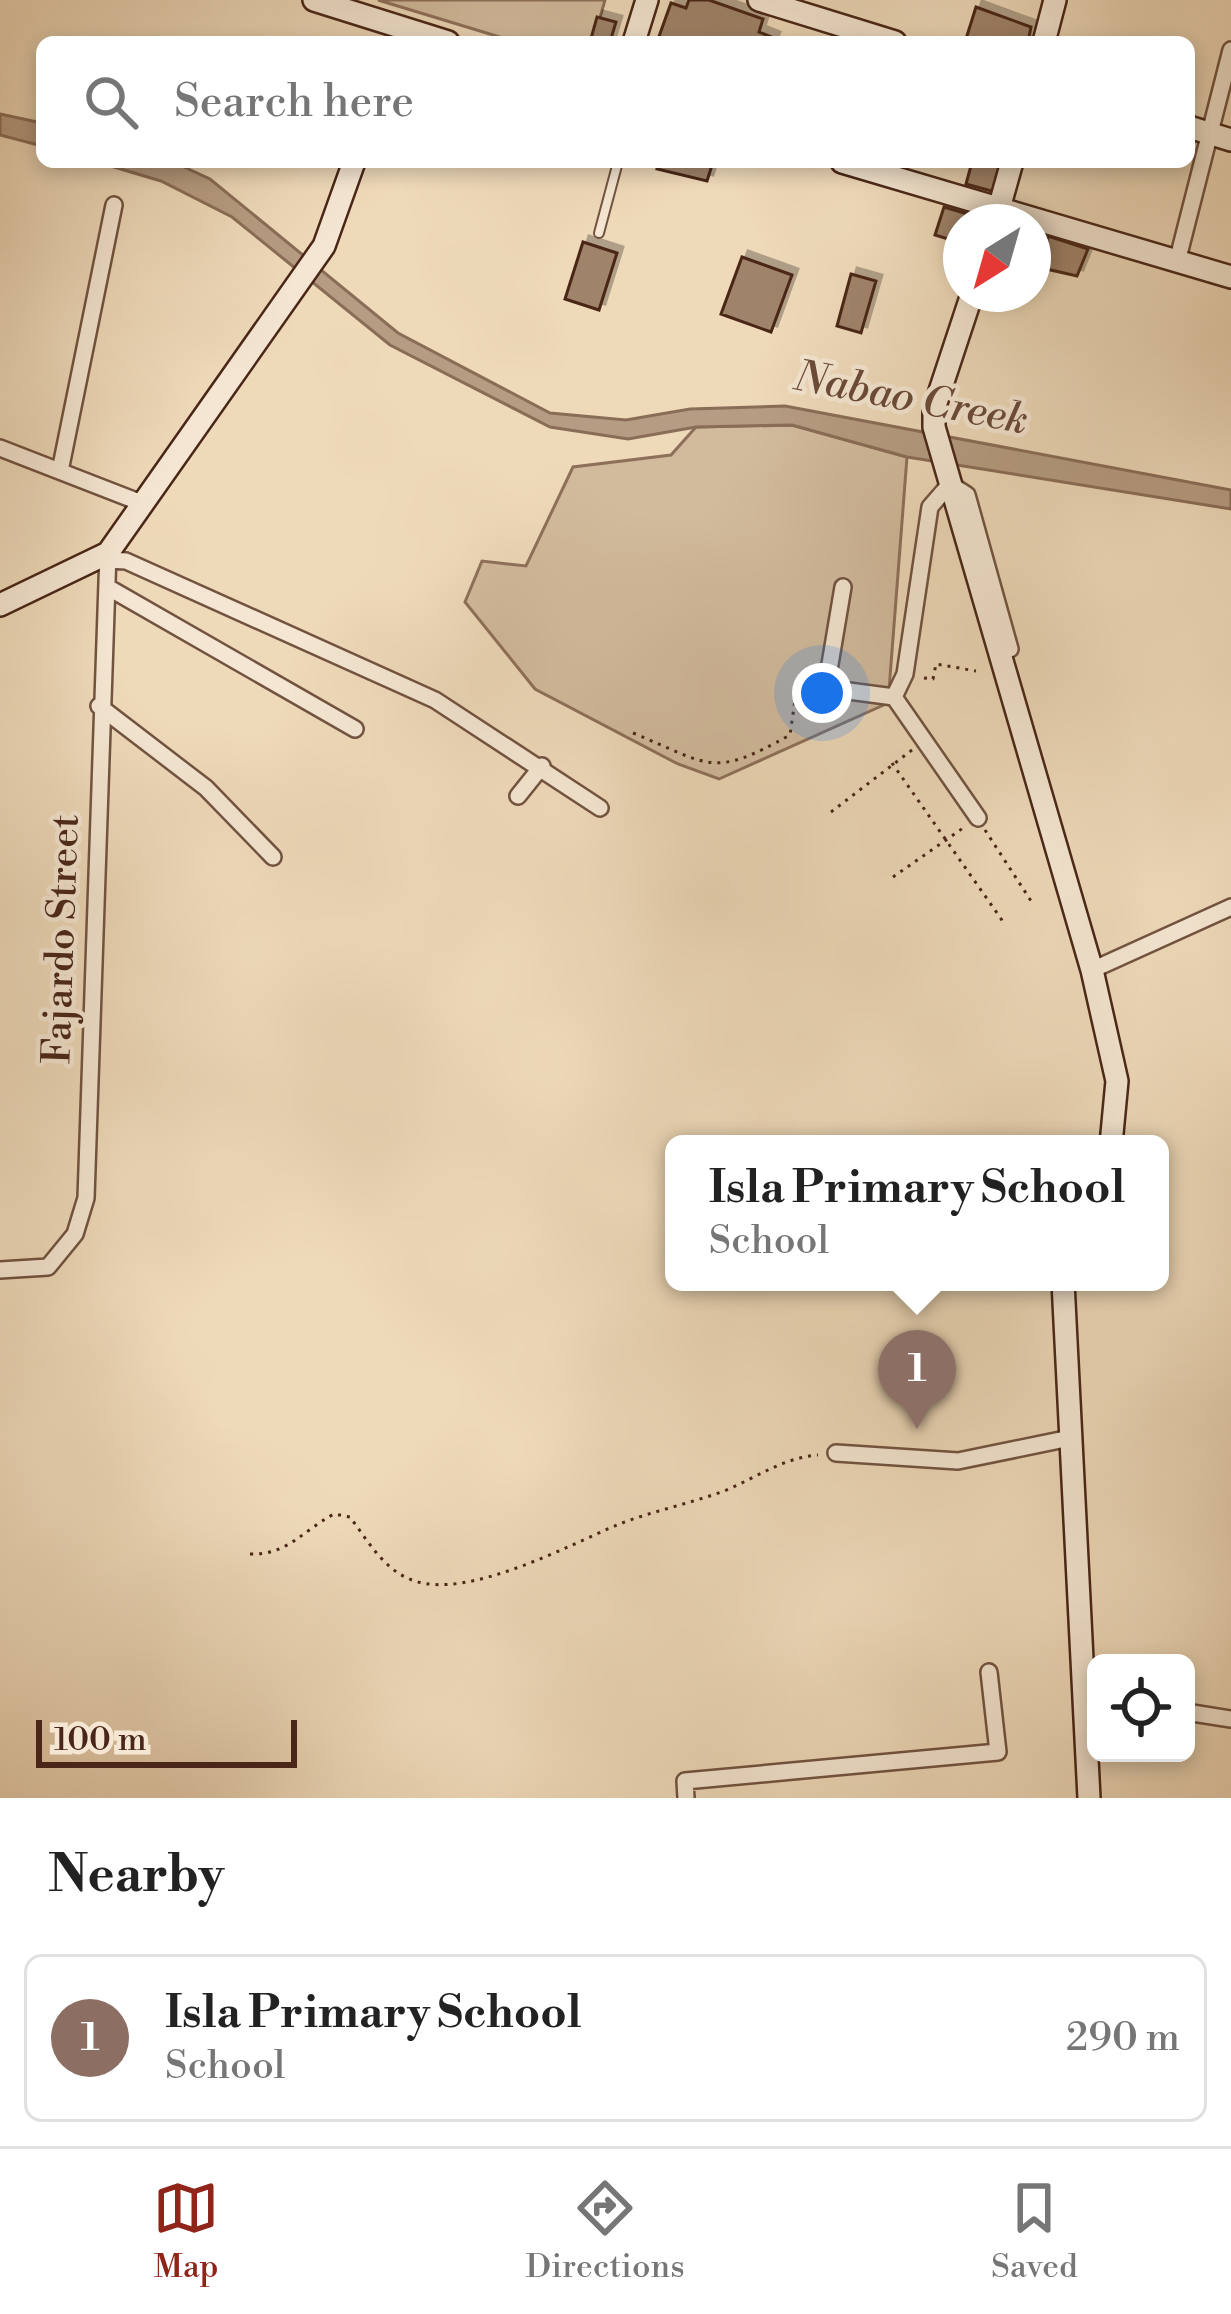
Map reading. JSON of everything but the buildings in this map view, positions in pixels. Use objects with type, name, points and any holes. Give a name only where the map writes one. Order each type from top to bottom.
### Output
[{"type":"street","points":[[314,0],[398,35]]},
{"type":"street","points":[[636,36],[647,0]]},
{"type":"street","points":[[759,0],[876,36]]},
{"type":"street","points":[[1046,36],[1055,0]]},
{"type":"street","points":[[1231,50],[1198,130],[1231,140]]},
{"type":"street","points":[[0,605],[109,556],[139,502],[289,302],[324,246],[351,168]]},
{"type":"street","points":[[860,168],[966,204]]},
{"type":"street","points":[[1001,204],[1010,168]]},
{"type":"street","points":[[1177,262],[1192,168]]},
{"type":"street","points":[[60,471],[114,205]]},
{"type":"street","points":[[1051,229],[1231,277]]},
{"type":"street","points":[[966,312],[934,409],[934,428],[1092,970],[1117,1082],[1112,1135]]},
{"type":"street","points":[[0,448],[139,502]]},
{"type":"street","points":[[947,476],[967,495],[1010,649]]},
{"type":"street","points":[[894,697],[905,674],[930,506],[947,476]]},
{"type":"street","points":[[109,556],[435,700],[601,808]]},
{"type":"street","name":"Fajardo Street","points":[[0,1270],[48,1268],[75,1234],[86,1198],[100,706],[109,556]]},
{"type":"street","points":[[843,587],[826,688],[894,697],[978,818]]},
{"type":"street","points":[[109,588],[355,729]]},
{"type":"street","points":[[100,706],[206,788],[273,856]]},
{"type":"street","points":[[518,796],[542,766]]},
{"type":"street","points":[[1092,970],[1231,907]]},
{"type":"street","points":[[1063,1291],[1087,1669]]},
{"type":"street","points":[[836,1453],[958,1461],[1070,1438]]},
{"type":"street","points":[[686,1798],[685,1781],[998,1752],[989,1672]]},
{"type":"street","points":[[1195,1713],[1231,1719]]},
{"type":"street","points":[[1089,1762],[1089,1798]]},
{"type":"lane","points":[[598,233],[616,168]]},
{"type":"path","points":[[905,674],[933,679],[936,664],[976,671]]},
{"type":"path","points":[[633,733],[696,763],[723,766],[790,735],[797,686],[826,688]]},
{"type":"path","points":[[831,812],[924,743]]},
{"type":"path","points":[[892,763],[1004,923]]},
{"type":"path","points":[[893,877],[978,818],[1034,904]]},
{"type":"path","points":[[250,1554],[273,1555],[289,1548],[334,1514],[350,1517],[381,1559],[413,1581],[447,1586],[570,1550],[617,1526],[728,1489],[799,1456],[836,1453]]},
{"type":"shaded area","points":[[378,0],[605,0],[595,36],[496,36]]},
{"type":"shaded area","points":[[0,114],[36,122],[36,144],[0,135]]},
{"type":"shaded area","points":[[117,168],[186,168],[210,179],[398,333],[550,413],[626,420],[690,409],[785,406],[1231,490],[1231,509],[907,457],[792,425],[696,427],[628,439],[550,427],[390,345],[232,217],[161,181]]},
{"type":"shaded area","points":[[792,425],[907,457],[888,703],[719,779],[678,764],[535,689],[465,602],[482,561],[526,566],[573,467],[671,455],[696,427]]},
{"type":"place","name":"Isla Primary School","points":[[917,1429]]},
{"type":"water label","name":"Nabao Creek","points":[[911,399]]}]
